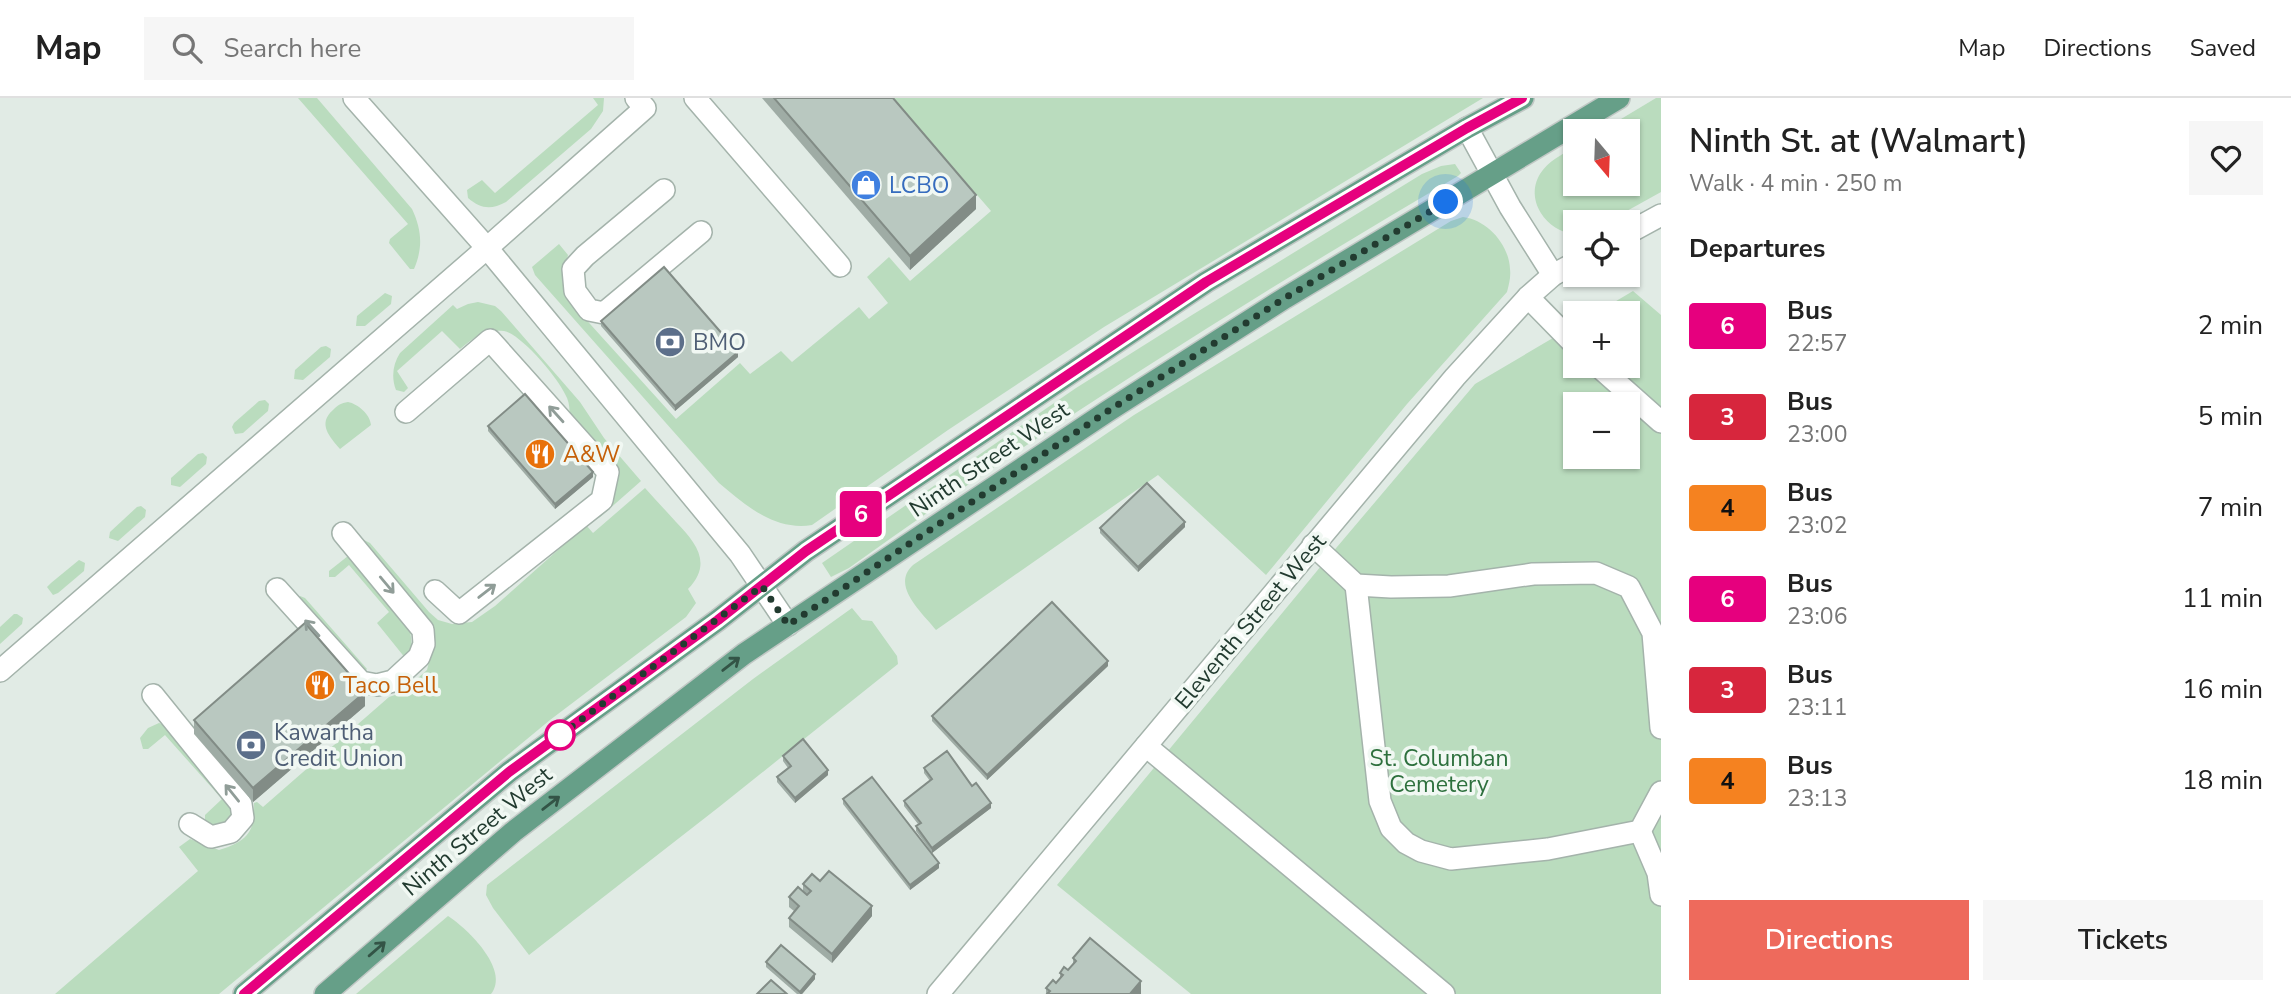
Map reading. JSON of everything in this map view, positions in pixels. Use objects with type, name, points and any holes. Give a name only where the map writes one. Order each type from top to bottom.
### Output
[{"type":"main road","name":"Ninth Street West","points":[[244,994],[509,772],[806,551],[1206,282],[1522,98]]},
{"type":"main road","name":"Ninth Street West","points":[[325,994],[513,832],[744,654],[1132,396],[1285,298],[1619,98]]},
{"type":"street","points":[[354,98],[487,248],[740,554],[788,625]]},
{"type":"street","points":[[695,98],[840,266]]},
{"type":"street","points":[[0,671],[487,248],[646,101]]},
{"type":"street","points":[[1467,128],[1510,207],[1553,275]]},
{"type":"street","points":[[664,190],[573,269],[575,291],[589,310],[604,313],[701,232]]},
{"type":"street","points":[[1640,226],[1661,215]]},
{"type":"street","name":"Eleventh Street West","points":[[938,994],[1455,377],[1528,297],[1563,270]]},
{"type":"street","points":[[1528,297],[1563,333]]},
{"type":"street","points":[[406,412],[490,340],[608,472],[602,500],[459,613],[435,591]]},
{"type":"street","points":[[1612,378],[1661,422]]},
{"type":"street","points":[[277,589],[361,682],[377,685],[393,681],[419,657],[424,644],[423,629],[343,533]]},
{"type":"street","points":[[1313,545],[1356,585],[1448,586],[1533,574],[1596,573],[1629,587],[1653,633],[1661,728]]},
{"type":"street","points":[[1356,585],[1380,802],[1391,828],[1406,843],[1421,851],[1451,859],[1548,849],[1640,831]]},
{"type":"street","points":[[153,695],[241,804],[243,818],[231,832],[211,837],[190,824]]},
{"type":"street","points":[[1146,746],[1444,994]]},
{"type":"street","points":[[1640,831],[1661,792]]},
{"type":"street","points":[[1640,831],[1658,873],[1661,895]]},
{"type":"green space","points":[[298,98],[317,98],[412,209],[420,239],[414,269],[410,269],[389,243],[390,239],[408,224]]},
{"type":"green space","points":[[593,98],[604,98],[603,111],[591,129],[506,202],[486,207],[468,198],[467,190],[482,180],[495,193],[598,105]]},
{"type":"green space","points":[[893,98],[1483,98],[1104,327],[948,430],[812,525],[786,524],[762,515],[719,483],[535,275],[532,267],[559,244],[568,255],[562,280],[572,304],[676,419],[740,363],[750,374],[781,351],[792,362],[859,307],[869,319],[888,303],[867,277],[889,257],[910,281],[991,211]]},
{"type":"green space","points":[[1656,98],[1661,98],[1661,192],[1629,210],[1563,210],[1563,231],[1555,227],[1547,221],[1537,204],[1536,184],[1543,169],[1563,154],[1563,196],[1640,196],[1640,119],[1621,119]]},
{"type":"green space","points":[[1455,164],[1461,173],[1458,176],[1149,365],[998,464],[849,568],[831,577],[822,563],[1076,388],[1422,174],[1441,166]]},
{"type":"green space","points":[[1463,217],[1488,228],[1501,242],[1509,260],[1510,278],[1507,292],[1407,404],[1266,575],[1158,475],[936,630],[917,608],[905,582],[913,565],[1134,415],[1451,221]]},
{"type":"green space","name":"St. Columban Cemetery","points":[[1633,291],[1661,315],[1661,994],[1191,994],[1057,885],[1475,384],[1563,332],[1563,378],[1640,378],[1640,301],[1616,301]]},
{"type":"green space","points":[[385,293],[392,296],[391,304],[365,326],[356,326],[357,316]]},
{"type":"green space","points":[[478,302],[495,306],[501,311],[580,402],[604,438],[641,481],[599,518],[610,499],[569,421],[567,397],[538,358],[511,334],[504,331],[485,333],[460,349],[442,331],[397,371],[408,388],[404,392],[396,390],[394,371],[400,353],[453,305],[457,309]]},
{"type":"green space","points":[[321,347],[331,349],[330,357],[303,380],[294,379],[295,370]]},
{"type":"green space","points":[[265,400],[269,404],[268,411],[243,433],[235,434],[232,427],[234,423],[259,401]]},
{"type":"green space","points":[[348,402],[363,410],[371,425],[340,449],[327,430],[326,420],[336,407]]},
{"type":"green space","points":[[203,453],[207,457],[206,464],[180,487],[171,485],[171,478],[198,454]]},
{"type":"green space","points":[[645,488],[690,538],[699,554],[699,571],[688,589],[696,603],[686,617],[550,720],[219,994],[55,994],[198,871],[179,847],[190,839],[219,850],[243,839],[251,829],[254,803],[257,802],[263,807],[389,697],[401,693],[427,670],[434,642],[431,625],[362,543],[364,540],[370,543],[438,620],[452,624],[472,622],[495,606],[586,525],[593,533]]},
{"type":"green space","points":[[141,506],[146,510],[145,517],[118,541],[109,538],[110,532]]},
{"type":"green space","points":[[348,556],[410,629],[412,647],[406,659],[377,623],[389,612],[349,565],[335,577],[329,577],[329,571]]},
{"type":"green space","points":[[79,560],[85,563],[84,571],[53,595],[47,587]]},
{"type":"green space","points":[[300,596],[305,598],[367,669],[365,671],[299,600]]},
{"type":"green space","points":[[852,608],[862,620],[872,621],[897,656],[898,664],[529,955],[493,908],[486,895],[487,885],[753,679]]},
{"type":"green space","points":[[14,614],[23,618],[22,624],[0,644],[0,627]]},
{"type":"green space","points":[[159,723],[165,725],[229,799],[233,815],[229,823],[214,827],[205,821],[205,815],[222,799],[165,735],[148,749],[143,749],[140,738],[148,728]]},
{"type":"green space","points":[[448,916],[466,930],[491,962],[495,984],[491,994],[356,994]]},
{"type":"building","points":[[774,98],[893,98],[976,195],[910,256]]},
{"type":"building","name":"BMO","points":[[664,267],[738,352],[675,406],[601,321]]},
{"type":"building","name":"A&W","points":[[525,394],[593,472],[555,504],[488,426]]},
{"type":"building","points":[[1147,483],[1185,522],[1138,567],[1100,528]]},
{"type":"building","points":[[1052,602],[1108,661],[987,775],[932,716]]},
{"type":"building","points":[[305,623],[365,692],[253,788],[194,720]]},
{"type":"building","points":[[803,739],[828,770],[795,798],[777,777],[791,766],[783,756]]},
{"type":"building","points":[[947,751],[972,786],[976,783],[991,803],[932,848],[916,826],[921,823],[904,801],[932,779],[924,768]]},
{"type":"building","points":[[872,777],[939,863],[910,885],[843,799]]},
{"type":"building","points":[[829,871],[872,906],[832,954],[789,918],[799,906],[789,897],[798,887],[807,895],[811,891],[803,884],[812,874],[820,881]]},
{"type":"building","points":[[1090,938],[1141,981],[1130,994],[1047,994],[1050,991],[1046,988],[1053,980],[1056,983],[1063,975],[1060,973],[1064,967],[1068,970],[1076,961],[1073,958]]},
{"type":"building","points":[[781,945],[815,974],[800,992],[766,962]]},
{"type":"building","points":[[771,980],[787,994],[757,994]]},
{"type":"bus line","name":"6","points":[[244,994],[509,772],[718,620],[806,551],[1206,282],[1522,98]]},
{"type":"place","name":"LCBO","points":[[866,185]]},
{"type":"place","name":"BMO","points":[[670,342]]},
{"type":"place","name":"A&W","points":[[540,454]]},
{"type":"place","name":"Taco Bell","points":[[320,685]]},
{"type":"place","name":"Kawartha Credit Union","points":[[251,745]]},
{"type":"route","points":[[560,735],[551,742],[762,586],[788,625],[1108,411],[1285,298],[1446,202]]}]
